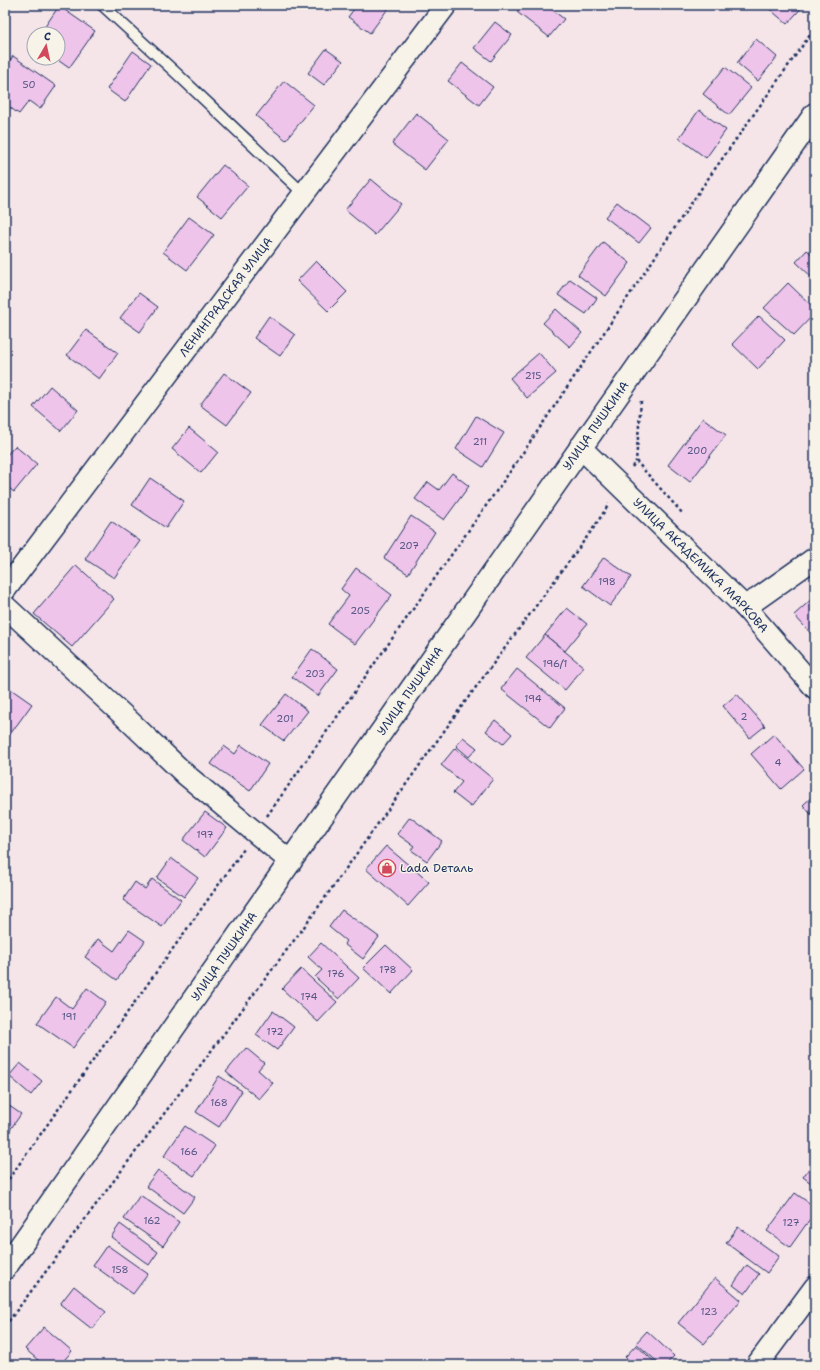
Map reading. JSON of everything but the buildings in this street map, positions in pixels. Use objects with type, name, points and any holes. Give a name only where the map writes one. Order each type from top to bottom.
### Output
[{"type":"main road","name":"УЛИЦА ПУШКИНА","points":[[5,1268],[815,114]]},
{"type":"street","name":"ЛЕНИНГРАДСКАЯ УЛИЦА","points":[[5,590],[446,5]]},
{"type":"street","name":"УЛИЦА АКАДЕМИКА МАРКОВА","points":[[580,447],[744,606],[815,688]]},
{"type":"street","points":[[744,606],[757,599],[815,558]]},
{"type":"street","points":[[5,606],[186,775],[291,862]]},
{"type":"street","points":[[757,1365],[815,1287]]},
{"type":"lane","points":[[102,5],[180,76],[304,194]]},
{"type":"path","points":[[5,1184],[514,466],[705,183],[815,28]]},
{"type":"path","points":[[5,1326],[307,922],[462,706],[595,526],[636,461],[641,399]]},
{"type":"path","points":[[636,461],[684,515]]},
{"type":"place","name":"Lada Dеталь","points":[[387,868]]}]
